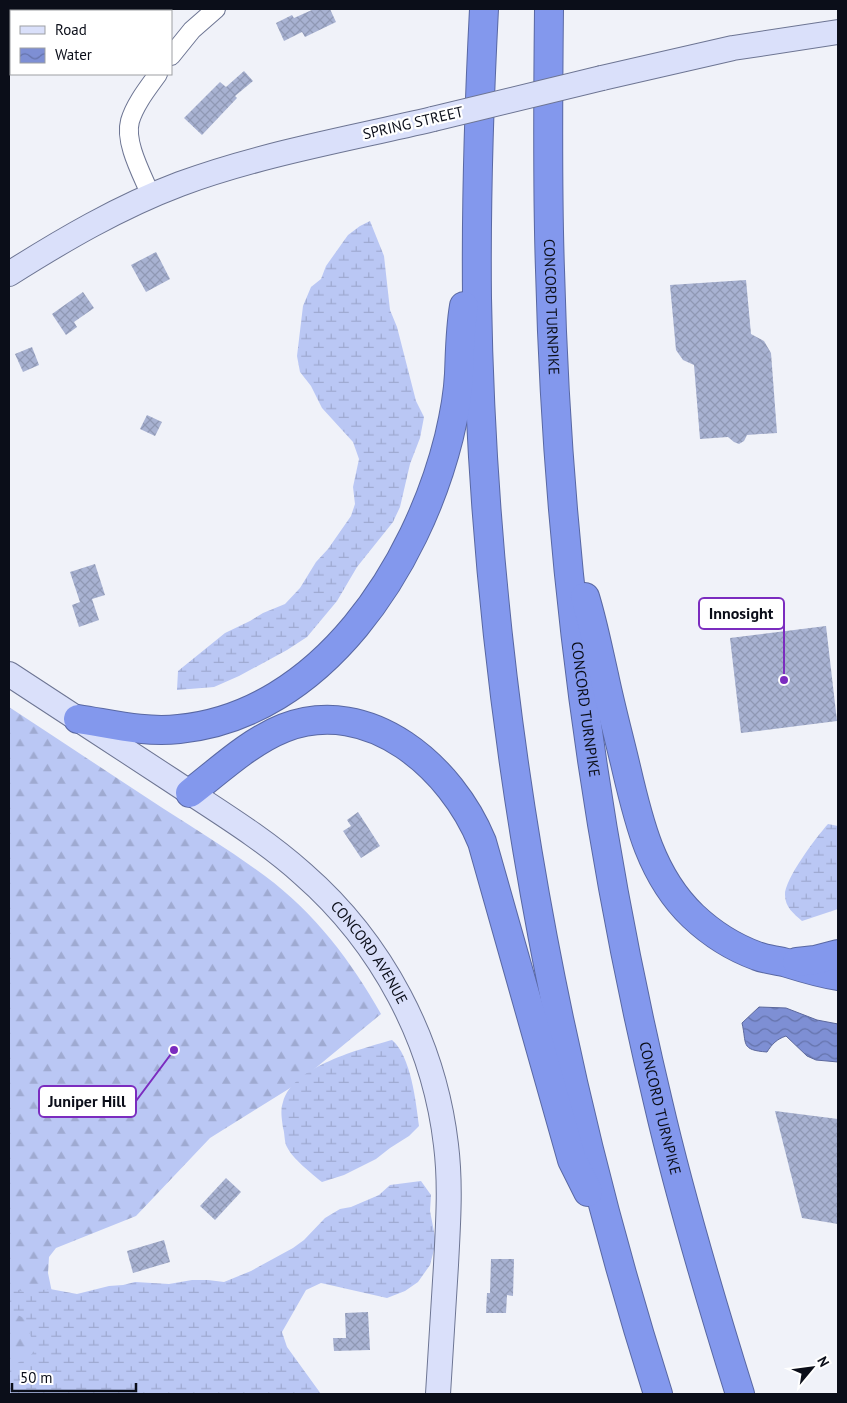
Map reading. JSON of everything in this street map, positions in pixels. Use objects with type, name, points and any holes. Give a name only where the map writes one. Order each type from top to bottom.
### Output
[{"type":"highway","points":[[484,9],[478,128],[479,362],[495,604],[514,766],[537,904],[572,1082],[612,1240],[658,1394]]},
{"type":"highway","name":"CONCORD TURNPIKE","points":[[550,9],[548,150],[555,390],[566,534],[591,749],[609,860],[658,1103],[688,1220],[740,1394]]},
{"type":"highway","points":[[78,719],[139,729],[159,730],[192,728],[222,721],[250,710],[287,690],[311,672],[345,638],[372,603],[396,567],[422,515],[437,477],[449,437],[455,408],[459,374],[460,331],[477,241]]},
{"type":"highway","points":[[566,534],[593,621],[604,676],[637,814],[646,844],[658,871],[680,902],[709,929],[759,957],[785,963],[810,972],[838,976]]},
{"type":"highway","points":[[190,793],[242,752],[268,735],[286,727],[316,721],[347,722],[377,730],[415,752],[440,774],[463,804],[482,842],[572,1160],[612,1240]]},
{"type":"highway","points":[[785,963],[815,960],[838,954]]},
{"type":"main road","name":"SPRING STREET","points":[[9,274],[91,225],[151,196],[190,181],[246,164],[433,118],[734,48],[838,32]]},
{"type":"main road","name":"CONCORD AVENUE","points":[[9,674],[275,851],[312,881],[361,936],[397,990],[414,1026],[432,1077],[439,1103],[446,1144],[448,1218],[438,1394]]},
{"type":"street","points":[[172,55],[192,30],[216,9]]},
{"type":"street","points":[[151,196],[132,146],[129,127],[134,110],[157,75]]},
{"type":"green space","points":[[370,221],[384,256],[390,310],[397,327],[416,401],[424,417],[420,438],[410,464],[400,507],[393,522],[357,567],[337,601],[307,637],[239,676],[214,687],[177,690],[178,671],[225,633],[285,604],[300,588],[316,562],[328,549],[351,516],[355,504],[353,487],[359,459],[353,442],[322,408],[311,386],[300,372],[297,356],[303,306],[311,287],[321,279],[326,266],[348,235]]},
{"type":"green space","points":[[9,707],[228,850],[283,890],[331,939],[357,975],[381,1014],[295,1085],[210,1138],[136,1216],[56,1248],[49,1257],[48,1273],[73,1394],[9,1394]]},
{"type":"green space","points":[[828,824],[838,826],[838,909],[802,921],[791,910],[785,899],[786,888],[802,858]]},
{"type":"green space","points":[[392,1040],[404,1057],[412,1080],[419,1126],[409,1136],[376,1159],[344,1175],[322,1182],[298,1161],[285,1143],[282,1109],[289,1089],[300,1078],[330,1061],[363,1048]]},
{"type":"green space","points":[[421,1181],[431,1195],[430,1211],[436,1242],[430,1265],[418,1282],[405,1291],[387,1298],[321,1283],[306,1290],[282,1332],[287,1347],[321,1394],[9,1394],[9,1366],[34,1353],[34,1345],[24,1318],[9,1311],[9,1288],[25,1292],[50,1289],[77,1294],[135,1282],[169,1284],[192,1280],[208,1280],[224,1282],[251,1271],[293,1248],[304,1240],[325,1218],[340,1209],[351,1207],[379,1195],[390,1185]]},
{"type":"water","points":[[759,1007],[786,1008],[817,1020],[838,1024],[838,1062],[816,1060],[807,1056],[786,1036],[775,1042],[767,1052],[752,1050],[746,1045],[742,1023]]},
{"type":"building","points":[[314,9],[330,9],[336,22],[305,37],[302,32],[284,41],[276,23],[292,15],[294,18]]},
{"type":"building","points":[[244,71],[253,81],[235,96],[237,98],[202,135],[184,118],[220,82],[226,87]]},
{"type":"building","points":[[156,252],[170,279],[146,292],[131,265]]},
{"type":"building","points":[[746,280],[751,334],[764,341],[771,353],[777,433],[747,435],[744,441],[739,444],[728,437],[700,439],[694,365],[683,360],[676,350],[670,285]]},
{"type":"building","points":[[83,292],[94,308],[74,322],[77,327],[66,335],[52,314]]},
{"type":"building","points":[[32,347],[39,365],[23,372],[15,354]]},
{"type":"building","points":[[147,415],[162,422],[155,436],[140,429]]},
{"type":"building","points":[[95,564],[105,595],[92,599],[99,620],[79,627],[72,605],[80,602],[70,572]]},
{"type":"building","points":[[826,626],[837,721],[741,733],[730,638]]},
{"type":"building","points":[[358,812],[380,846],[361,858],[343,831],[351,826],[347,820]]},
{"type":"building","points":[[775,1111],[838,1119],[838,1224],[802,1218]]},
{"type":"building","points":[[226,1178],[241,1192],[215,1220],[200,1206]]},
{"type":"building","points":[[164,1240],[170,1262],[133,1273],[127,1251]]},
{"type":"building","points":[[491,1259],[514,1259],[513,1296],[507,1295],[506,1313],[486,1313],[487,1293],[490,1293]]},
{"type":"building","points":[[368,1312],[370,1350],[334,1351],[333,1338],[346,1338],[345,1313]]},
{"type":"place","name":"Innosight","points":[[784,680]]},
{"type":"place","name":"Juniper Hill","points":[[174,1050]]}]
